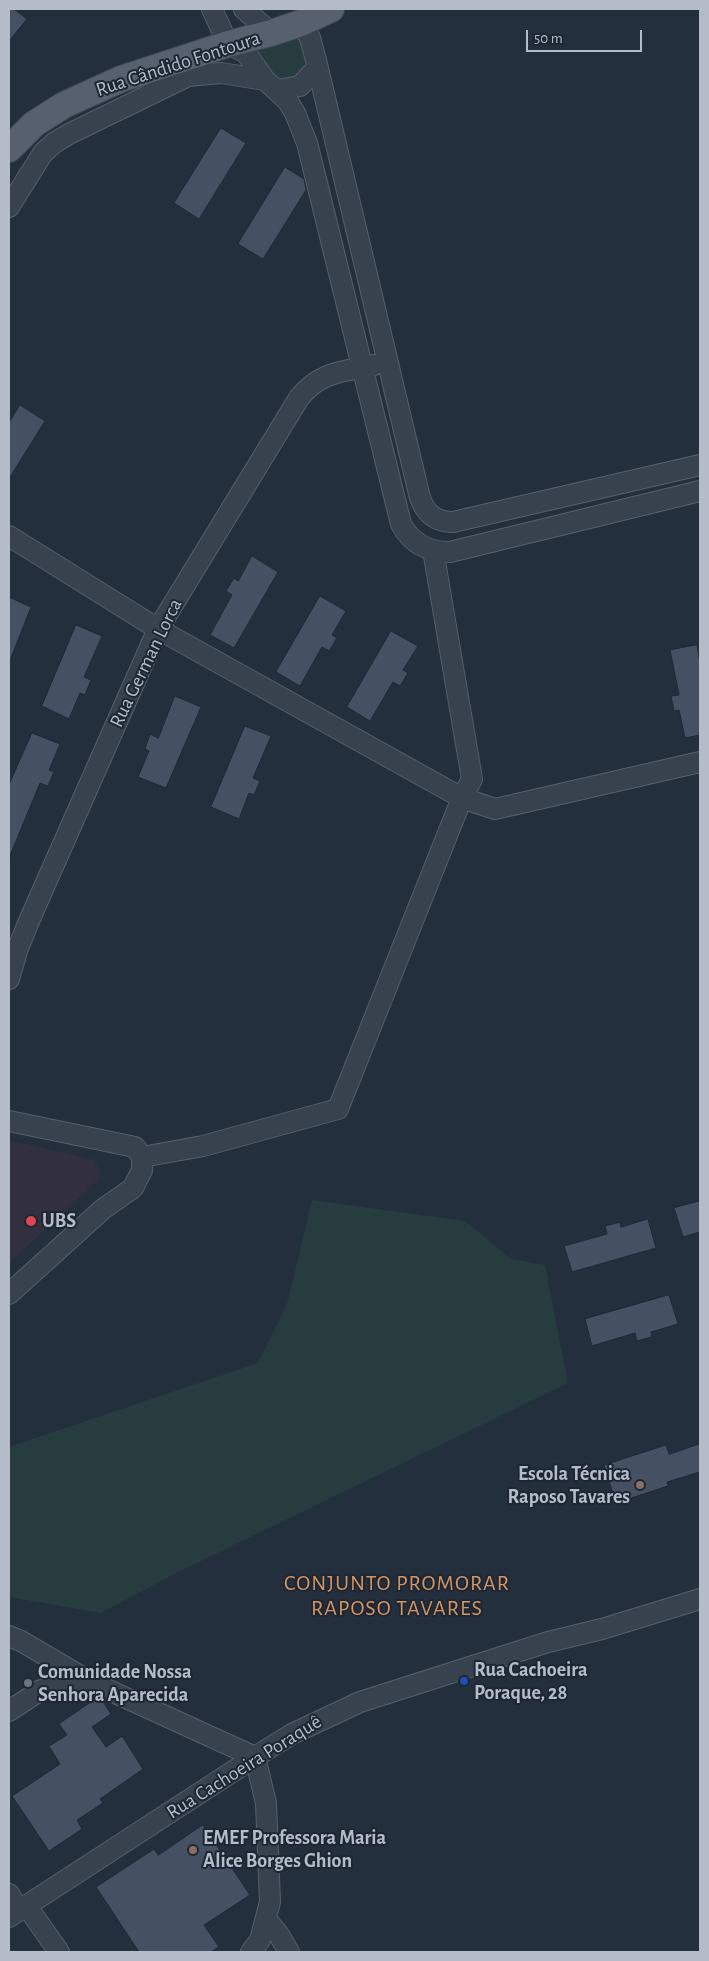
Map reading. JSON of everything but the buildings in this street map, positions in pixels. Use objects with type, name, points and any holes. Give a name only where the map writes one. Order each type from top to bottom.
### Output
[{"type":"main road","name":"Rua Cândido Fontoura","points":[[9,149],[34,124],[64,105],[121,79],[228,44],[271,34],[331,9]]},
{"type":"street","points":[[212,9],[228,44],[246,53],[295,113],[307,143],[401,524],[411,538],[418,544],[433,550],[450,552],[700,491]]},
{"type":"street","points":[[244,9],[271,34]]},
{"type":"street","points":[[301,23],[310,38],[423,506],[428,513],[440,521],[453,522],[700,465]]},
{"type":"street","points":[[9,207],[43,153],[54,143],[188,76],[221,72],[271,85],[300,86],[317,68]]},
{"type":"street","name":"Rua German Lorca","points":[[9,978],[29,921],[158,629],[299,398],[310,386],[326,376],[388,362]]},
{"type":"street","points":[[9,536],[158,629],[462,798],[495,809],[700,762]]},
{"type":"street","points":[[142,1157],[203,1146],[338,1109],[462,798],[472,779],[433,550]]},
{"type":"street","points":[[9,1121],[135,1147],[142,1157],[142,1170],[133,1188],[103,1209],[9,1294]]},
{"type":"street","name":"Rua Cachoeira Poraquê","points":[[16,1907],[292,1734],[360,1702],[548,1642],[602,1629],[700,1599]]},
{"type":"street","points":[[9,1636],[21,1641],[89,1681],[254,1757],[266,1803],[270,1902],[260,1940],[251,1952]]},
{"type":"street","points":[[9,1711],[41,1690],[89,1681]]},
{"type":"street","points":[[16,1907],[59,1952]]},
{"type":"street","points":[[266,1919],[279,1935],[289,1952]]},
{"type":"shaded area","name":"UBS","points":[[9,1140],[94,1160],[100,1172],[99,1179],[9,1263]]},
{"type":"green space","points":[[298,36],[306,55],[303,69],[289,78],[277,77],[268,69],[257,51]]},
{"type":"green space","points":[[312,1200],[465,1221],[511,1259],[545,1265],[568,1383],[174,1574],[101,1613],[9,1597],[9,1447],[258,1363],[287,1304]]},
{"type":"place","name":"UBS","points":[[31,1221]]},
{"type":"place","name":"Escola Técnica Raposo Tavares","points":[[640,1485]]},
{"type":"place","name":"Rua Cachoeira Poraque, 28","points":[[464,1681]]},
{"type":"place","name":"Comunidade Nossa Senhora Aparecida","points":[[28,1683]]},
{"type":"place","name":"EMEF Professora Maria Alice Borges Ghion","points":[[193,1850]]},
{"type":"district","name":"CONJUNTO PROMORAR RAPOSO TAVARES","points":[[397,1596]]}]
